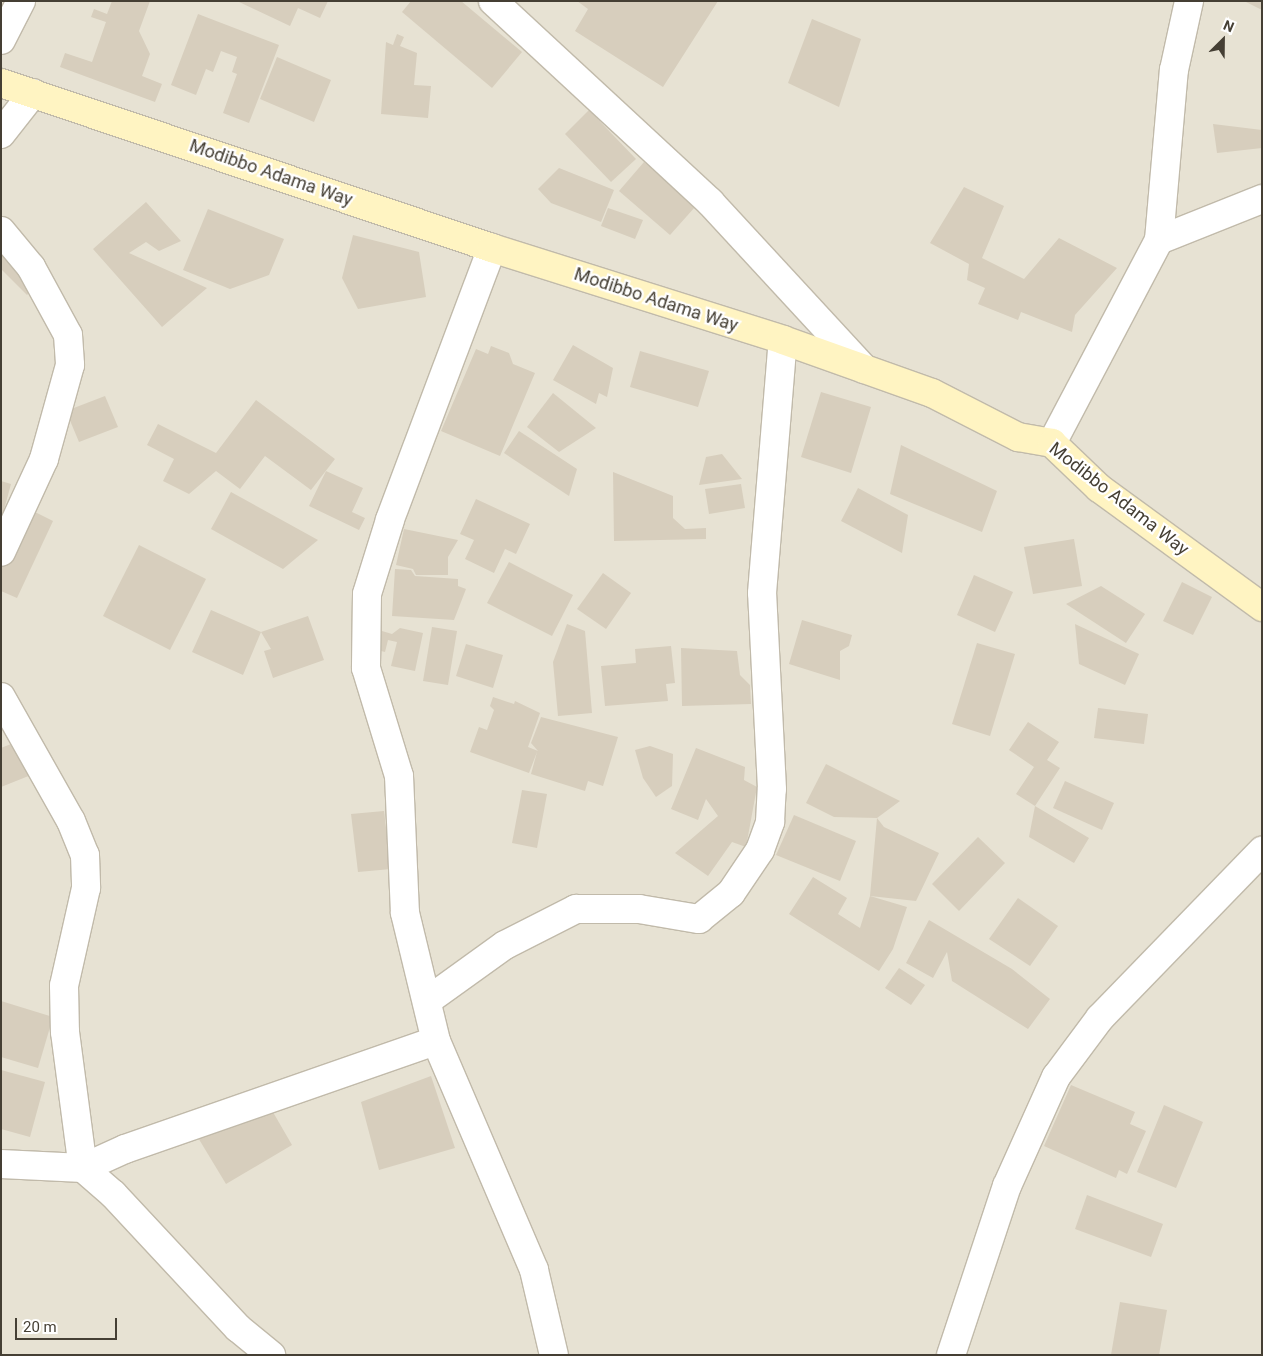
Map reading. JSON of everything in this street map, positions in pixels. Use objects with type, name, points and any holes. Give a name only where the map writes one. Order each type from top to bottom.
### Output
[{"type":"main road","name":"Modibbo Adama Way","points":[[1,83],[492,248],[784,340],[932,393],[1018,437],[1052,443],[1099,488],[1262,607]]},
{"type":"street","points":[[1,40],[21,1]]},
{"type":"street","points":[[493,1],[710,202],[864,369]]},
{"type":"street","points":[[1052,443],[1159,240],[1174,70],[1189,1]]},
{"type":"street","points":[[1,134],[33,93]]},
{"type":"street","points":[[1159,240],[1262,199]]},
{"type":"street","points":[[1,231],[31,266],[68,335],[70,365],[44,459],[1,552]]},
{"type":"street","points":[[492,248],[418,438],[368,594],[366,668],[399,776],[406,913],[436,1041],[534,1270],[554,1355]]},
{"type":"street","points":[[427,1001],[506,944],[576,909],[639,909],[699,919],[731,893],[760,850],[770,822],[772,789],[762,593],[784,340]]},
{"type":"street","points":[[1,697],[72,821],[85,855],[86,888],[64,986],[65,1032],[83,1168],[113,1194],[238,1328],[271,1355]]},
{"type":"street","points":[[951,1355],[1008,1186],[1056,1077],[1100,1018],[1262,851]]},
{"type":"street","points":[[1,1164],[83,1168],[125,1149],[436,1041]]},
{"type":"shaded area","points":[[1,1],[1262,1],[1262,1355],[1,1355]]},
{"type":"building","points":[[112,1],[150,1],[139,31],[150,54],[142,76],[162,84],[155,102],[60,67],[65,53],[92,62],[106,22],[91,17],[94,9],[107,14]]},
{"type":"building","points":[[237,1],[328,1],[320,18],[298,8],[290,26]]},
{"type":"building","points":[[411,1],[461,1],[522,52],[492,88],[402,12]]},
{"type":"building","points":[[577,1],[718,1],[663,87],[575,31],[588,9]]},
{"type":"building","points":[[1244,1],[1262,1],[1262,10]]},
{"type":"building","points":[[198,14],[279,45],[249,123],[223,113],[237,74],[232,72],[237,57],[221,51],[213,72],[206,69],[196,95],[171,85]]},
{"type":"building","points":[[812,19],[861,39],[839,107],[788,83]]},
{"type":"building","points":[[397,34],[404,37],[400,46],[417,53],[414,85],[431,86],[428,118],[381,114],[386,42],[393,45]]},
{"type":"building","points":[[277,57],[331,80],[314,122],[260,99]]},
{"type":"building","points":[[589,110],[636,159],[611,182],[565,134]]},
{"type":"building","points":[[1213,124],[1262,130],[1262,148],[1217,153]]},
{"type":"building","points":[[644,162],[695,207],[670,235],[619,191]]},
{"type":"building","points":[[559,168],[614,190],[601,222],[551,203],[538,189]]},
{"type":"building","points":[[964,187],[1004,206],[982,258],[1024,279],[1059,238],[1117,268],[1075,315],[1072,332],[1021,312],[1018,320],[978,304],[985,288],[967,280],[969,264],[930,243]]},
{"type":"building","points":[[146,202],[181,241],[159,251],[146,242],[129,253],[207,288],[162,327],[93,249]]},
{"type":"building","points":[[608,208],[643,220],[635,239],[601,226]]},
{"type":"building","points":[[208,209],[284,239],[269,275],[230,289],[183,270]]},
{"type":"building","points":[[1,228],[48,274],[27,295],[1,269]]},
{"type":"building","points":[[353,235],[419,252],[426,297],[358,309],[342,278]]},
{"type":"building","points":[[573,345],[613,368],[607,397],[599,393],[596,404],[553,380]]},
{"type":"building","points":[[491,346],[509,353],[513,364],[535,373],[500,456],[441,431],[476,349],[488,354]]},
{"type":"building","points":[[640,351],[709,371],[698,407],[630,387]]},
{"type":"building","points":[[821,392],[871,407],[851,473],[801,457]]},
{"type":"building","points":[[553,393],[596,428],[559,452],[527,427]]},
{"type":"building","points":[[105,396],[118,427],[79,442],[66,411]]},
{"type":"building","points":[[256,400],[335,459],[311,490],[265,456],[240,489],[216,471],[189,494],[163,481],[174,459],[147,445],[158,424],[216,453]]},
{"type":"building","points":[[519,431],[577,469],[569,496],[504,453]]},
{"type":"building","points":[[901,445],[997,491],[982,532],[890,494]]},
{"type":"building","points":[[722,454],[742,479],[699,485],[706,457]]},
{"type":"building","points":[[326,471],[363,488],[352,512],[365,518],[359,530],[309,506]]},
{"type":"building","points":[[613,472],[673,496],[673,518],[685,529],[706,528],[706,539],[614,541]]},
{"type":"building","points":[[1,481],[11,484],[2,517],[1,516]]},
{"type":"building","points":[[741,484],[745,508],[709,514],[705,489]]},
{"type":"building","points":[[858,488],[908,515],[902,553],[841,521]]},
{"type":"building","points":[[231,492],[318,540],[283,569],[211,529]]},
{"type":"building","points":[[476,499],[530,524],[516,554],[505,549],[494,573],[465,559],[474,540],[460,534]]},
{"type":"building","points":[[23,506],[53,521],[17,598],[1,591],[1,553]]},
{"type":"building","points":[[404,529],[458,540],[448,557],[448,575],[416,575],[413,569],[396,565]]},
{"type":"building","points":[[1074,539],[1082,586],[1033,594],[1024,547]]},
{"type":"building","points":[[139,545],[206,579],[170,650],[103,616]]},
{"type":"building","points":[[509,562],[573,595],[552,636],[487,603]]},
{"type":"building","points":[[395,569],[411,570],[415,576],[458,579],[458,586],[466,589],[454,620],[392,616]]},
{"type":"building","points":[[603,573],[631,593],[606,629],[577,609]]},
{"type":"building","points":[[974,575],[1013,592],[995,632],[957,615]]},
{"type":"building","points":[[1182,582],[1212,597],[1193,635],[1163,621]]},
{"type":"building","points":[[1101,586],[1145,614],[1126,643],[1066,604]]},
{"type":"building","points":[[211,610],[261,632],[243,675],[192,652]]},
{"type":"building","points":[[308,616],[324,660],[273,678],[264,651],[271,649],[261,632]]},
{"type":"building","points":[[802,620],[852,635],[849,646],[840,651],[840,680],[789,664]]},
{"type":"building","points":[[567,624],[585,631],[592,713],[558,716],[553,662]]},
{"type":"building","points":[[1075,624],[1139,654],[1125,685],[1079,664]]},
{"type":"building","points":[[432,627],[457,631],[448,685],[423,681]]},
{"type":"building","points":[[400,628],[423,633],[415,671],[391,666],[397,642],[388,640],[385,652],[377,650],[382,631],[392,634]]},
{"type":"building","points":[[977,643],[1015,654],[990,736],[952,724]]},
{"type":"building","points":[[466,644],[503,655],[493,688],[456,676]]},
{"type":"building","points":[[671,646],[675,683],[666,684],[668,701],[605,706],[601,666],[636,663],[635,649]]},
{"type":"building","points":[[681,648],[737,651],[740,675],[750,685],[751,704],[682,706]]},
{"type":"building","points":[[493,697],[514,704],[515,701],[540,713],[528,747],[538,751],[531,743],[541,717],[618,737],[603,786],[588,781],[585,791],[531,774],[537,752],[529,773],[470,752],[479,727],[487,730],[494,710],[490,706]]},
{"type":"building","points":[[1098,708],[1148,714],[1144,744],[1094,738]]},
{"type":"building","points":[[1028,722],[1059,742],[1047,760],[1060,768],[1035,806],[1016,794],[1034,767],[1009,750]]},
{"type":"building","points":[[16,742],[31,775],[1,787],[1,748]]},
{"type":"building","points":[[650,746],[673,754],[672,786],[656,797],[643,778],[635,750]]},
{"type":"building","points":[[696,748],[745,767],[744,780],[757,787],[746,847],[732,842],[708,876],[675,853],[718,816],[706,799],[698,820],[671,809]]},
{"type":"building","points":[[826,764],[900,801],[877,818],[834,817],[806,803]]},
{"type":"building","points":[[1065,781],[1114,803],[1102,830],[1053,808]]},
{"type":"building","points":[[522,790],[547,794],[537,848],[512,843]]},
{"type":"building","points":[[1035,806],[1089,838],[1074,863],[1029,837]]},
{"type":"building","points":[[384,811],[391,869],[358,872],[351,814]]},
{"type":"building","points":[[794,815],[856,841],[840,881],[776,855]]},
{"type":"building","points":[[877,818],[884,827],[939,853],[916,901],[870,896]]},
{"type":"building","points":[[978,837],[1005,863],[959,911],[932,884]]},
{"type":"building","points":[[813,877],[847,898],[838,914],[860,928],[870,896],[907,907],[893,949],[879,971],[789,914]]},
{"type":"building","points":[[1018,898],[1058,926],[1030,966],[989,939]]},
{"type":"building","points":[[929,920],[1012,969],[1050,999],[1028,1029],[952,981],[947,952],[933,978],[906,963]]},
{"type":"building","points":[[899,968],[925,985],[911,1005],[885,988]]},
{"type":"building","points":[[1,1001],[53,1017],[38,1068],[1,1057]]},
{"type":"building","points":[[1,1070],[45,1082],[30,1137],[1,1129]]},
{"type":"building","points":[[431,1076],[455,1148],[379,1170],[361,1102]]},
{"type":"building","points":[[1071,1085],[1135,1112],[1130,1124],[1146,1131],[1127,1174],[1119,1170],[1116,1178],[1044,1146]]},
{"type":"building","points":[[266,1100],[292,1145],[226,1184],[197,1136]]},
{"type":"building","points":[[1164,1105],[1203,1122],[1176,1188],[1137,1172]]},
{"type":"building","points":[[1087,1195],[1163,1224],[1151,1257],[1075,1229]]},
{"type":"building","points":[[1120,1302],[1167,1310],[1159,1355],[1111,1355]]}]
